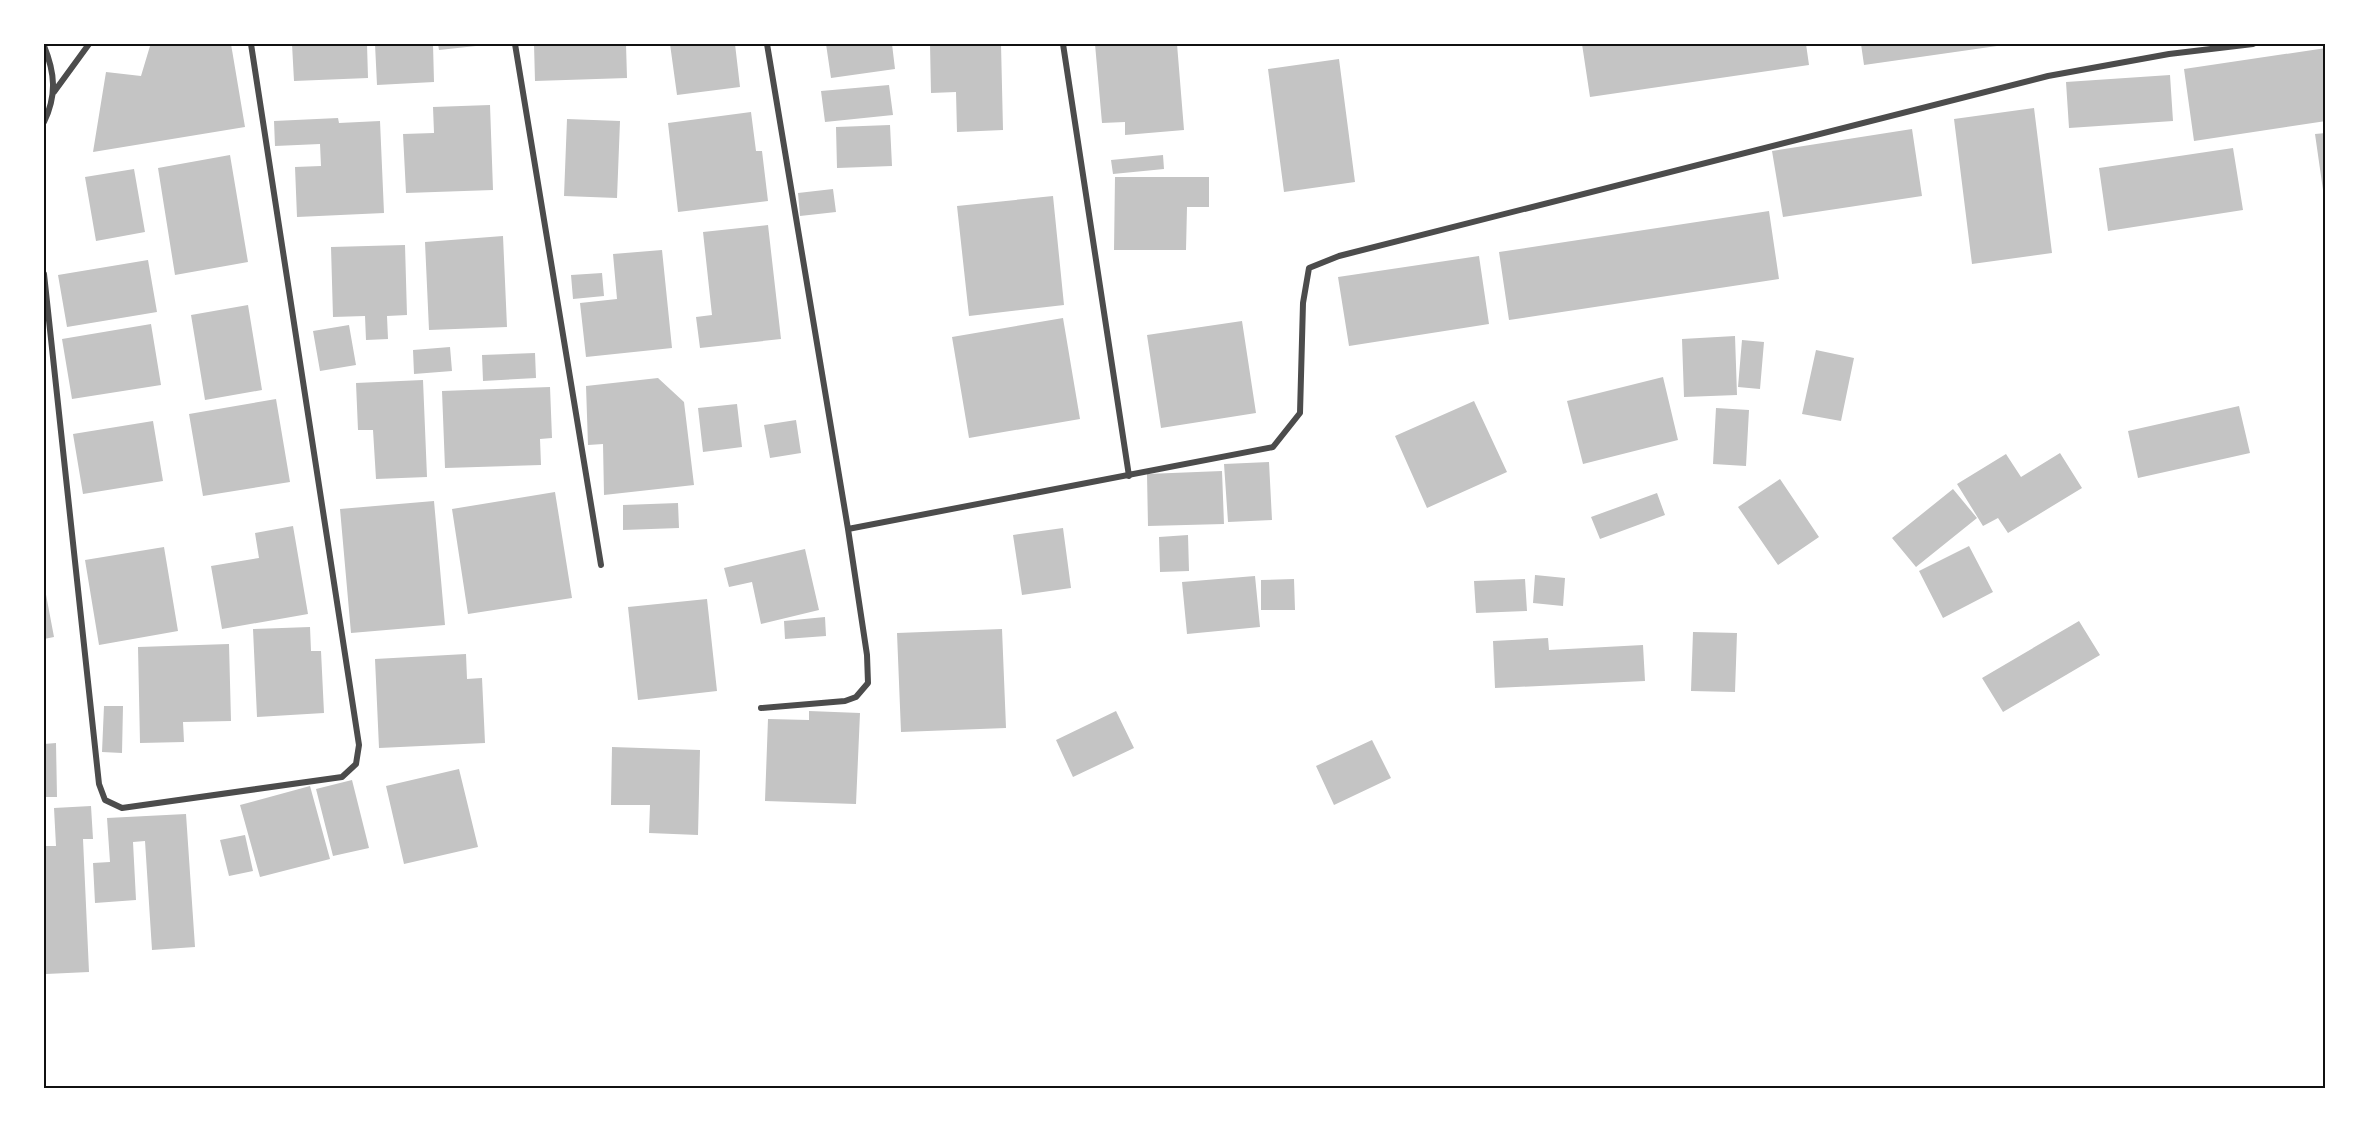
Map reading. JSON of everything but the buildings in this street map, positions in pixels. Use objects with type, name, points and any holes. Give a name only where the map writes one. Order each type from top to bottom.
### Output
[{"type":"street","points":[[44,122],[54,93],[89,44]]},
{"type":"street","points":[[44,274],[99,784],[105,800],[122,808],[342,777],[356,764],[358,745],[251,44]]},
{"type":"street","points":[[515,44],[602,565]]},
{"type":"street","points":[[761,708],[846,701],[856,697],[868,683],[867,655],[848,529],[767,44]]},
{"type":"street","points":[[1063,44],[1129,476]]},
{"type":"street","points":[[848,529],[1273,447],[1300,412],[1303,303],[1309,268],[1319,264],[1351,253],[2048,76],[2169,54],[2253,44]]},
{"type":"street","points":[[44,46],[52,69],[54,93]]}]
